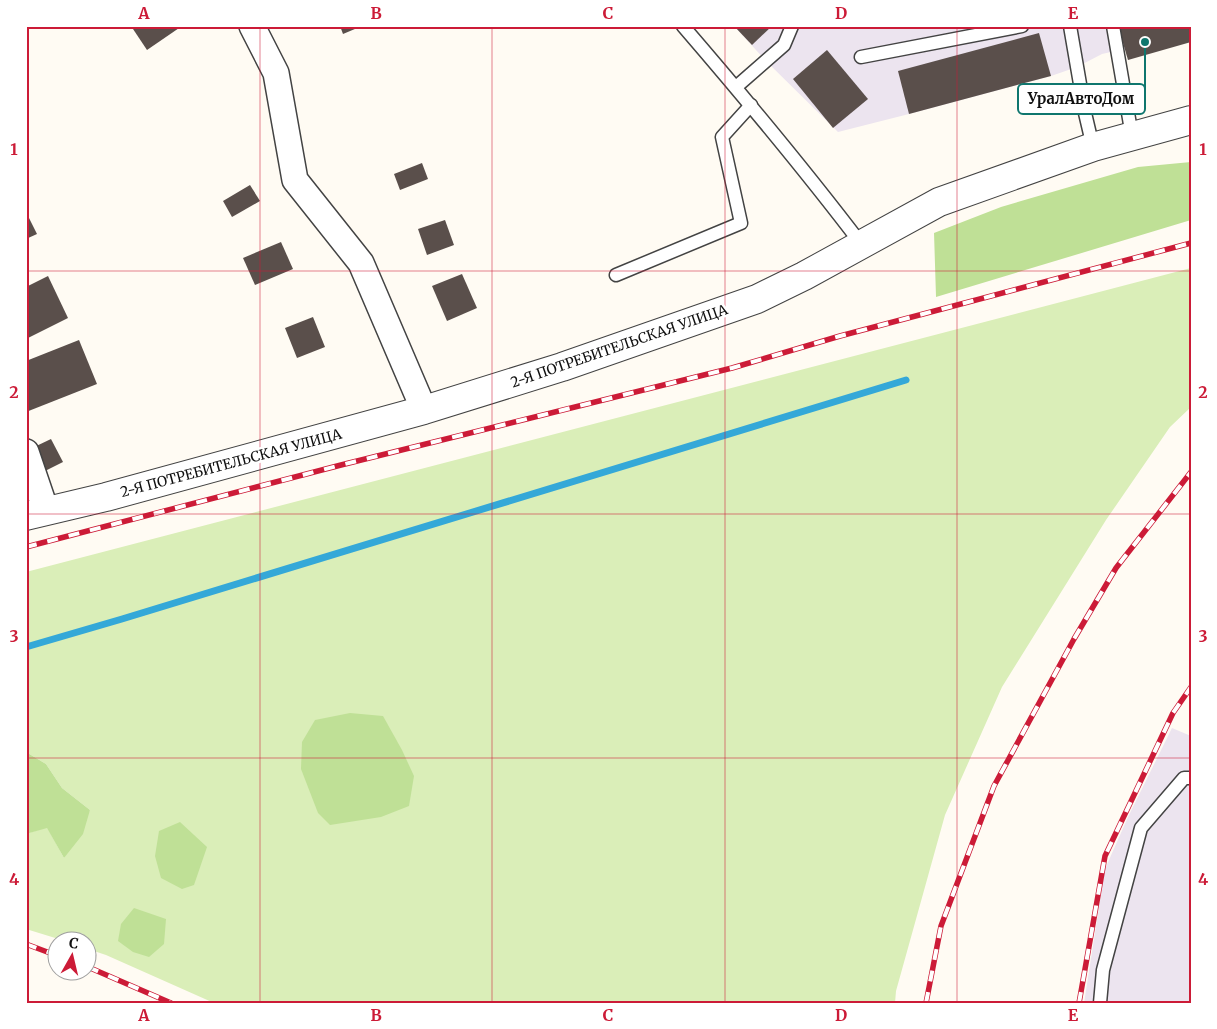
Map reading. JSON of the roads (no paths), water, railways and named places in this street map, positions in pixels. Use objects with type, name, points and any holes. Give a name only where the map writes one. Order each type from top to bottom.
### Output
[{"type":"street","points":[[252,26],[276,73],[295,180],[361,263],[424,410]]},
{"type":"street","name":"2-Я ПОТРЕБИТЕЛЬСКАЯ УЛИЦА","points":[[36,514],[106,497],[424,410],[562,367],[757,299],[804,276],[939,202],[1094,147],[1191,120]]},
{"type":"street","points":[[26,452],[36,514]]},
{"type":"lane","points":[[683,26],[820,189],[862,244]]},
{"type":"lane","points":[[736,88],[784,45],[792,26]]},
{"type":"lane","points":[[861,57],[1022,26]]},
{"type":"lane","points":[[1070,26],[1085,113],[1094,147]]},
{"type":"lane","points":[[1113,26],[1132,136]]},
{"type":"lane","points":[[616,275],[741,223],[722,137],[751,105]]},
{"type":"lane","points":[[1100,1003],[1103,970],[1141,828],[1184,778],[1191,778]]},
{"type":"waterway","points":[[26,647],[906,380]]},
{"type":"railway","points":[[26,547],[341,465],[732,368],[840,336],[1191,243]]},
{"type":"railway","points":[[926,1003],[941,926],[994,786],[1074,639],[1116,568],[1191,472]]},
{"type":"railway","points":[[1079,1003],[1105,856],[1173,713],[1191,687]]},
{"type":"railway","points":[[26,944],[48,952]]},
{"type":"railway","points":[[98,971],[171,1003]]},
{"type":"place","name":"УралАвтоДом","points":[[1145,42]]}]
